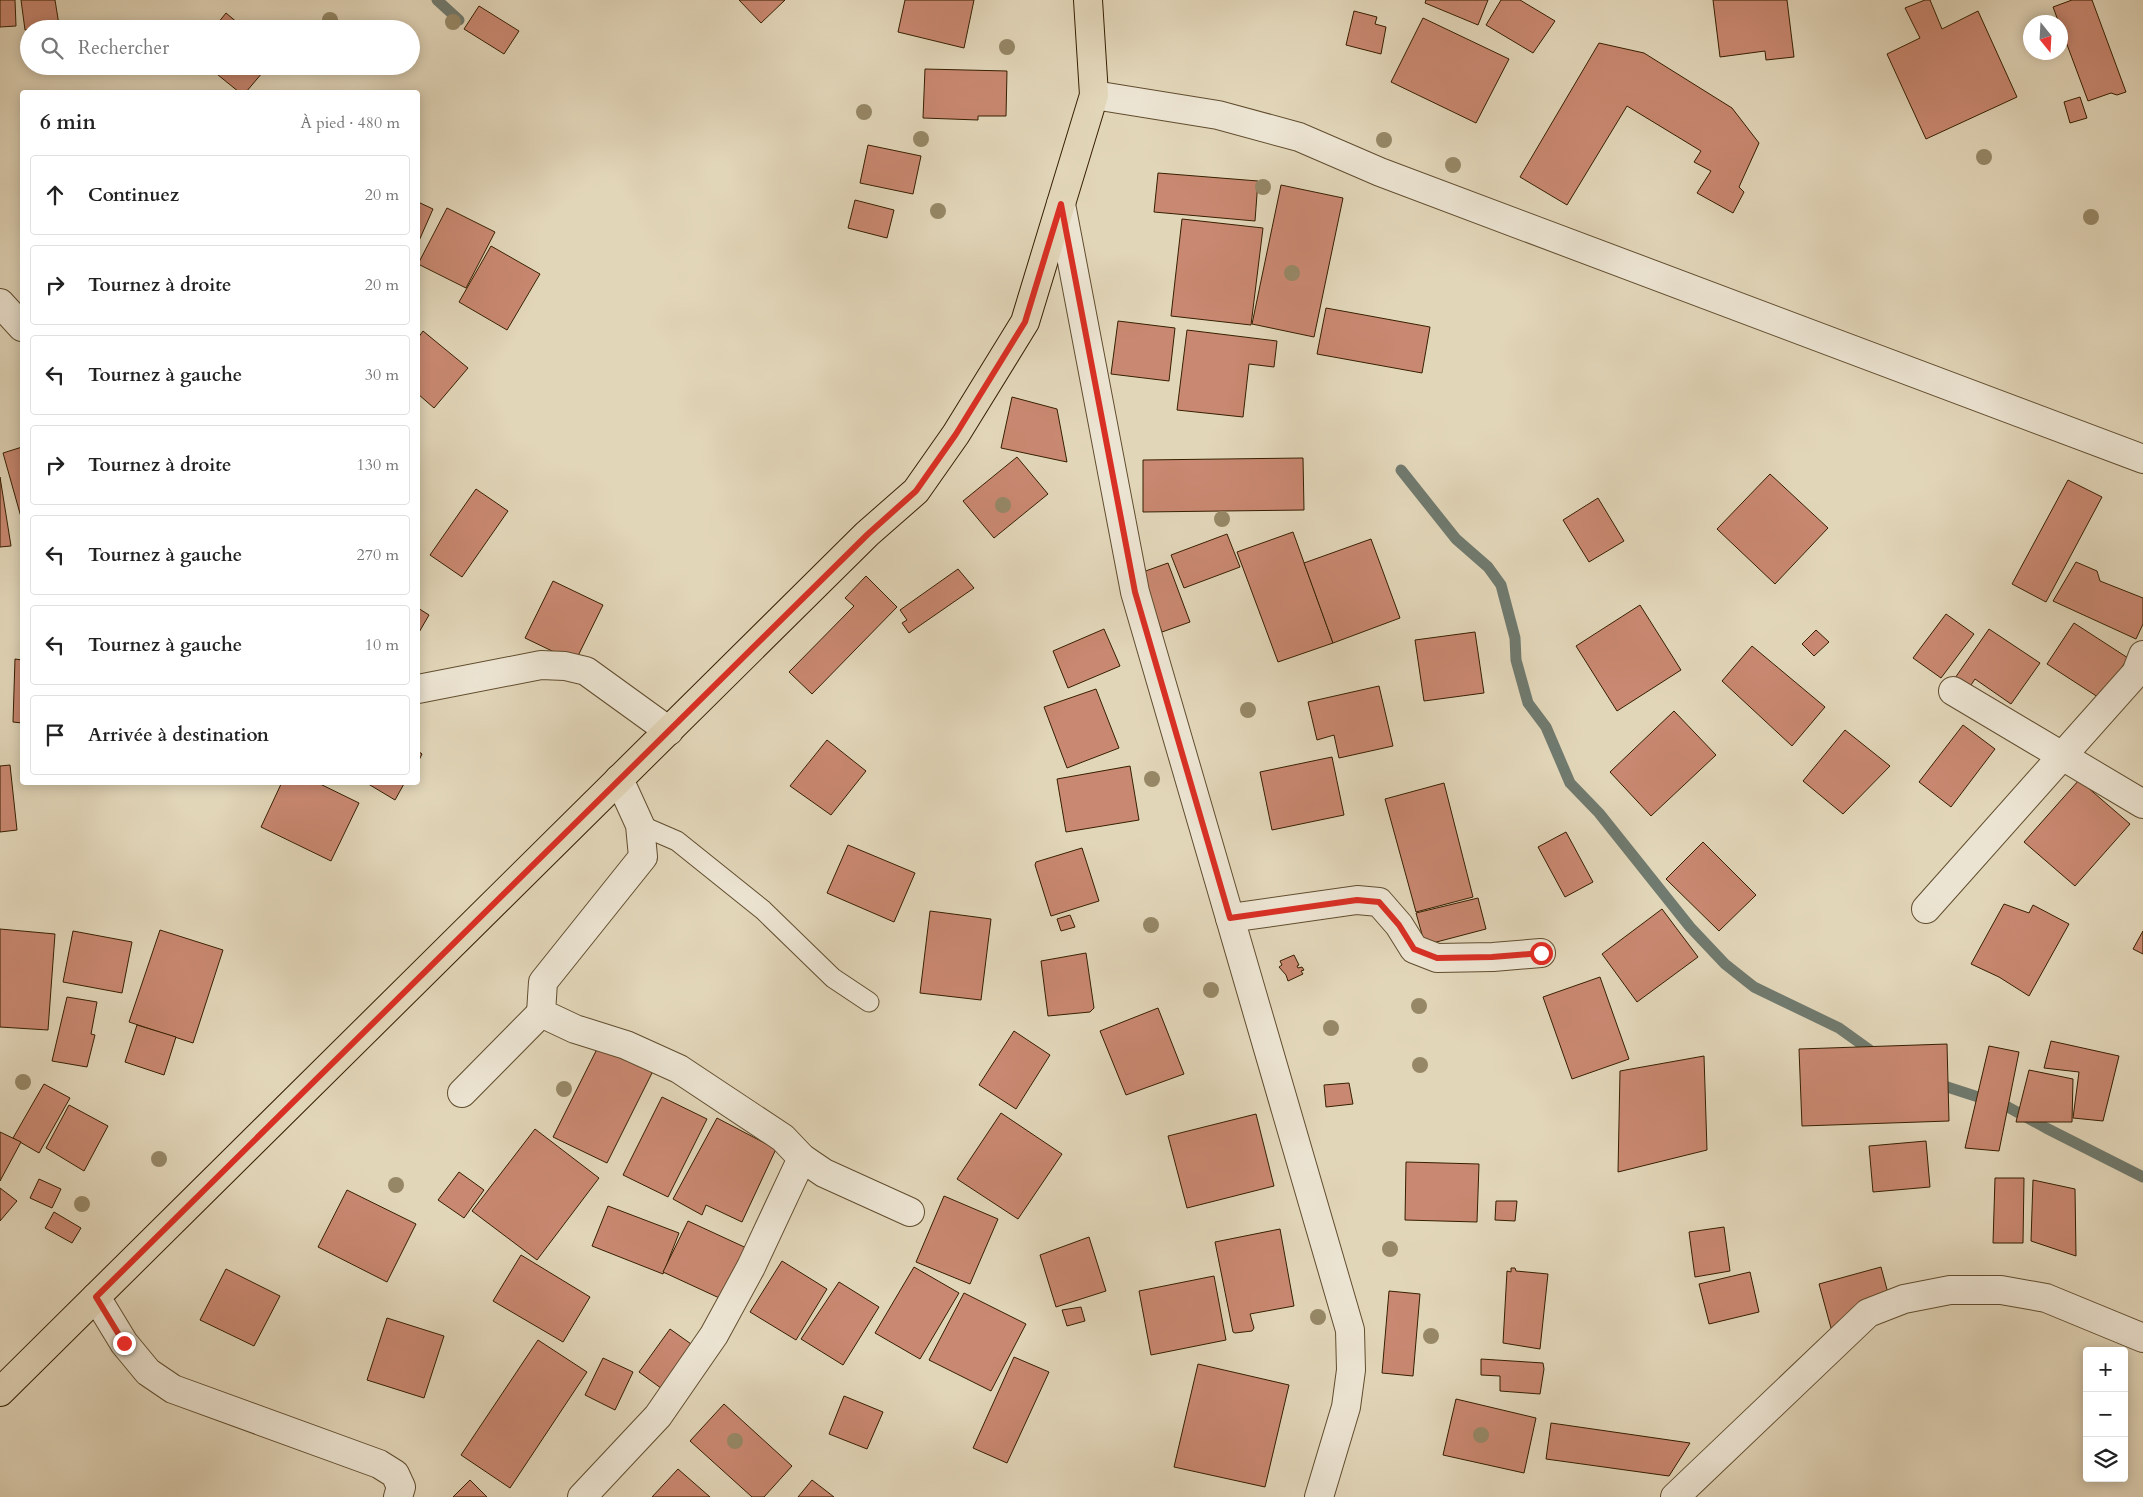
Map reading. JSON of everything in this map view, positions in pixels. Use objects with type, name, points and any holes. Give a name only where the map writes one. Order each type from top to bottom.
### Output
[{"type":"main road","points":[[0,1392],[868,534],[916,491],[956,434],[1025,322],[1094,94],[1088,0]]},
{"type":"street","points":[[1094,94],[1218,114],[1299,137],[1380,172],[2143,459]]},
{"type":"street","points":[[1061,204],[1135,592],[1350,1330],[1351,1370],[1346,1407],[1319,1497]]},
{"type":"street","points":[[0,303],[20,325]]},
{"type":"street","points":[[1926,909],[2136,673],[2143,655]]},
{"type":"street","points":[[420,689],[541,666],[565,666],[586,670],[669,731]]},
{"type":"street","points":[[1953,691],[2143,804]]},
{"type":"street","points":[[462,1094],[541,1013],[543,982],[643,857],[640,826],[619,779]]},
{"type":"street","points":[[1230,918],[1357,900],[1379,902],[1399,925],[1414,949],[1437,958],[1492,957],[1541,953]]},
{"type":"street","points":[[541,1013],[575,1029],[626,1045],[680,1069],[783,1138],[802,1158],[824,1173],[910,1212]]},
{"type":"street","points":[[582,1497],[658,1416],[714,1335],[751,1267],[802,1158]]},
{"type":"street","points":[[1675,1497],[1868,1314],[1904,1299],[1950,1290],[2001,1290],[2046,1298],[2143,1338]]},
{"type":"street","points":[[96,1297],[124,1343],[148,1372],[173,1389],[378,1464],[395,1474],[401,1487],[398,1497]]},
{"type":"lane","points":[[640,826],[677,841],[763,910],[833,978],[870,1002]]},
{"type":"building","points":[[0,0],[15,0],[16,26],[0,27]]},
{"type":"building","points":[[21,0],[55,0],[58,20],[24,20]]},
{"type":"building","points":[[739,0],[785,0],[761,23]]},
{"type":"building","points":[[905,0],[974,0],[964,48],[898,32]]},
{"type":"building","points":[[1426,0],[1488,0],[1478,25],[1425,3]]},
{"type":"building","points":[[1501,0],[1520,0],[1555,21],[1533,53],[1486,25]]},
{"type":"building","points":[[1713,0],[1787,0],[1794,57],[1766,60],[1765,51],[1720,57]]},
{"type":"building","points":[[1925,0],[1930,0],[1942,29],[1978,11],[2017,97],[1926,139],[1887,54],[1920,38],[1905,8]]},
{"type":"building","points":[[2072,0],[2092,0],[2126,92],[2117,95],[2111,93],[2088,101],[2068,47],[2068,15],[2056,15],[2053,7]]},
{"type":"building","points":[[479,6],[519,31],[504,54],[464,29]]},
{"type":"building","points":[[1354,11],[1377,17],[1375,24],[1386,27],[1381,54],[1346,45]]},
{"type":"building","points":[[226,13],[234,20],[220,20]]},
{"type":"building","points":[[1423,18],[1509,59],[1476,123],[1391,82]]},
{"type":"building","points":[[1599,43],[1644,53],[1732,108],[1759,143],[1739,187],[1744,192],[1733,213],[1697,193],[1711,171],[1694,162],[1701,151],[1627,106],[1567,205],[1520,177]]},
{"type":"building","points":[[925,69],[1007,71],[1006,116],[978,116],[978,120],[923,118]]},
{"type":"building","points":[[218,75],[260,75],[248,90],[237,90]]},
{"type":"building","points":[[2080,97],[2087,118],[2070,123],[2064,102]]},
{"type":"building","points":[[868,145],[921,156],[913,194],[860,183]]},
{"type":"building","points":[[1158,173],[1258,181],[1255,221],[1154,212]]},
{"type":"building","points":[[1281,185],[1343,198],[1314,337],[1252,324]]},
{"type":"building","points":[[855,200],[894,210],[887,238],[848,228]]},
{"type":"building","points":[[420,203],[433,209],[420,238]]},
{"type":"building","points":[[447,208],[495,232],[466,288],[420,265],[420,260]]},
{"type":"building","points":[[1182,219],[1263,228],[1251,325],[1171,316]]},
{"type":"building","points":[[491,246],[540,274],[507,330],[459,302]]},
{"type":"building","points":[[1326,308],[1430,327],[1422,373],[1317,354]]},
{"type":"building","points":[[1118,321],[1175,328],[1169,381],[1111,374]]},
{"type":"building","points":[[1187,330],[1277,341],[1274,367],[1249,364],[1243,417],[1177,410]]},
{"type":"building","points":[[423,331],[468,368],[434,408],[420,396],[420,335]]},
{"type":"building","points":[[1012,397],[1057,409],[1067,462],[1001,448]]},
{"type":"building","points":[[20,448],[20,513],[3,453]]},
{"type":"building","points":[[1017,457],[1048,494],[994,538],[963,501]]},
{"type":"building","points":[[1303,458],[1304,510],[1143,512],[1143,460]]},
{"type":"building","points":[[1770,474],[1828,528],[1775,584],[1717,529]]},
{"type":"building","points":[[0,477],[11,546],[0,547]]},
{"type":"building","points":[[2068,480],[2102,497],[2046,602],[2012,584]]},
{"type":"building","points":[[476,489],[508,511],[462,577],[430,555]]},
{"type":"building","points":[[1598,498],[1624,541],[1589,562],[1563,520]]},
{"type":"building","points":[[1293,532],[1333,643],[1278,662],[1237,552]]},
{"type":"building","points":[[1227,534],[1240,567],[1184,588],[1171,555]]},
{"type":"building","points":[[1371,539],[1400,618],[1333,643],[1304,563]]},
{"type":"building","points":[[2076,562],[2097,571],[2100,581],[2143,598],[2143,624],[2136,639],[2053,601]]},
{"type":"building","points":[[1168,563],[1190,622],[1162,632],[1140,573]]},
{"type":"building","points":[[958,569],[974,588],[909,633],[902,623],[907,620],[900,610]]},
{"type":"building","points":[[866,576],[897,607],[812,694],[789,672],[854,606],[845,598]]},
{"type":"building","points":[[553,581],[603,605],[575,662],[525,638]]},
{"type":"building","points":[[1640,605],[1681,670],[1617,711],[1576,646]]},
{"type":"building","points":[[420,609],[429,615],[420,631]]},
{"type":"building","points":[[1946,614],[1974,634],[1941,678],[1913,658]]},
{"type":"building","points":[[2074,623],[2128,658],[2101,699],[2047,664]]},
{"type":"building","points":[[1104,629],[1120,666],[1068,688],[1053,651]]},
{"type":"building","points":[[1989,629],[2040,663],[2011,704],[1975,679],[1969,688],[1955,678]]},
{"type":"building","points":[[1816,630],[1829,642],[1814,656],[1802,644]]},
{"type":"building","points":[[1475,632],[1484,693],[1424,701],[1415,640]]},
{"type":"building","points":[[1752,646],[1825,707],[1792,746],[1722,681]]},
{"type":"building","points":[[15,659],[20,660],[20,723],[13,722]]},
{"type":"building","points":[[1379,686],[1393,746],[1339,758],[1334,735],[1317,740],[1308,702]]},
{"type":"building","points":[[1096,689],[1119,748],[1067,768],[1044,707]]},
{"type":"building","points":[[1674,711],[1716,755],[1651,816],[1610,772]]},
{"type":"building","points":[[1963,725],[1995,749],[1951,807],[1919,782]]},
{"type":"building","points":[[1845,730],[1890,766],[1843,814],[1803,781]]},
{"type":"building","points":[[827,740],[866,771],[831,815],[790,786]]},
{"type":"building","points":[[1332,757],[1344,815],[1272,830],[1260,772]]},
{"type":"building","points":[[10,765],[17,830],[0,832],[0,766]]},
{"type":"building","points":[[1130,766],[1139,820],[1066,832],[1057,779]]},
{"type":"building","points":[[2079,780],[2130,824],[2075,886],[2024,842]]},
{"type":"building","points":[[1444,783],[1473,897],[1416,912],[1385,799]]},
{"type":"building","points":[[281,785],[322,785],[359,803],[331,861],[261,827]]},
{"type":"building","points":[[370,785],[403,785],[395,800]]},
{"type":"building","points":[[1566,832],[1593,882],[1565,897],[1538,847]]},
{"type":"building","points":[[1703,842],[1756,895],[1719,931],[1666,879]]},
{"type":"building","points":[[848,845],[915,873],[894,922],[827,893]]},
{"type":"building","points":[[1082,848],[1099,901],[1051,916],[1035,865],[1036,862]]},
{"type":"building","points":[[1478,898],[1486,929],[1425,945],[1416,913]]},
{"type":"building","points":[[2004,904],[2029,913],[2033,905],[2069,924],[2029,996],[1999,977],[1971,964]]},
{"type":"building","points":[[1662,909],[1698,957],[1637,1002],[1602,954]]},
{"type":"building","points":[[930,911],[991,919],[981,1000],[920,993]]},
{"type":"building","points":[[1070,915],[1075,927],[1061,931],[1057,919]]},
{"type":"building","points":[[0,929],[55,934],[48,1030],[0,1027]]},
{"type":"building","points":[[160,930],[223,950],[193,1043],[129,1022]]},
{"type":"building","points":[[73,931],[132,942],[122,993],[63,982]]},
{"type":"building","points":[[2143,931],[2143,954],[2133,949]]},
{"type":"building","points":[[1086,953],[1094,1008],[1090,1012],[1048,1016],[1041,961]]},
{"type":"building","points":[[1294,955],[1299,965],[1297,966],[1298,968],[1302,967],[1304,970],[1301,971],[1303,974],[1288,981],[1286,975],[1279,967],[1282,965],[1280,961]]},
{"type":"building","points":[[1600,977],[1629,1059],[1572,1079],[1543,997]]},
{"type":"building","points":[[67,997],[97,1002],[91,1034],[95,1035],[87,1067],[52,1061]]},
{"type":"building","points":[[1158,1008],[1184,1074],[1126,1095],[1100,1031]]},
{"type":"building","points":[[137,1025],[176,1037],[164,1075],[125,1062]]},
{"type":"building","points":[[1014,1031],[1050,1055],[1016,1109],[979,1085]]},
{"type":"building","points":[[2051,1041],[2119,1056],[2103,1121],[2073,1118],[2079,1072],[2044,1068]]},
{"type":"building","points":[[600,1043],[654,1069],[607,1163],[553,1137]]},
{"type":"building","points":[[1947,1044],[1949,1121],[1802,1126],[1799,1049]]},
{"type":"building","points":[[1989,1046],[2019,1052],[1999,1151],[1965,1148]]},
{"type":"building","points":[[1704,1056],[1707,1150],[1618,1172],[1620,1071]]},
{"type":"building","points":[[2029,1070],[2073,1079],[2072,1122],[2016,1122]]},
{"type":"building","points":[[1349,1083],[1353,1104],[1326,1107],[1324,1085]]},
{"type":"building","points":[[44,1084],[70,1098],[39,1153],[13,1138]]},
{"type":"building","points":[[662,1097],[707,1119],[668,1197],[623,1175]]},
{"type":"building","points":[[69,1105],[108,1126],[84,1171],[46,1148]]},
{"type":"building","points":[[1001,1113],[1062,1154],[1018,1219],[957,1179]]},
{"type":"building","points":[[1256,1114],[1274,1186],[1187,1208],[1168,1136]]},
{"type":"building","points":[[717,1118],[776,1149],[742,1222],[706,1205],[702,1215],[673,1199]]},
{"type":"building","points":[[535,1129],[599,1178],[537,1260],[472,1211]]},
{"type":"building","points":[[0,1132],[21,1142],[0,1181]]},
{"type":"building","points":[[1926,1141],[1930,1187],[1873,1192],[1869,1146]]},
{"type":"building","points":[[1406,1162],[1479,1164],[1477,1222],[1405,1220]]},
{"type":"building","points":[[459,1172],[484,1190],[464,1218],[438,1200]]},
{"type":"building","points":[[1995,1178],[2024,1178],[2023,1243],[1993,1243]]},
{"type":"building","points":[[39,1179],[61,1189],[52,1208],[30,1198]]},
{"type":"building","points":[[2033,1180],[2075,1189],[2076,1256],[2031,1241]]},
{"type":"building","points":[[0,1188],[17,1201],[0,1221]]},
{"type":"building","points":[[347,1190],[416,1224],[387,1282],[318,1247]]},
{"type":"building","points":[[944,1196],[998,1219],[970,1284],[916,1262]]},
{"type":"building","points":[[1496,1201],[1517,1201],[1515,1221],[1495,1220]]},
{"type":"building","points":[[608,1206],[679,1233],[663,1274],[592,1246]]},
{"type":"building","points":[[54,1212],[81,1228],[72,1243],[45,1228]]},
{"type":"building","points":[[688,1221],[753,1251],[728,1302],[663,1272]]},
{"type":"building","points":[[1724,1227],[1730,1271],[1695,1277],[1689,1232]]},
{"type":"building","points":[[1280,1229],[1294,1306],[1250,1314],[1254,1328],[1252,1331],[1235,1333],[1233,1332],[1215,1242]]},
{"type":"building","points":[[1089,1237],[1106,1291],[1056,1307],[1040,1255]]},
{"type":"building","points":[[521,1255],[590,1297],[563,1342],[493,1301]]},
{"type":"building","points":[[782,1261],[827,1289],[796,1340],[750,1312]]},
{"type":"building","points":[[914,1267],[959,1293],[920,1359],[875,1333]]},
{"type":"building","points":[[1881,1267],[1893,1312],[1831,1328],[1819,1284]]},
{"type":"building","points":[[1511,1268],[1515,1268],[1516,1271],[1548,1274],[1540,1349],[1503,1343],[1507,1271],[1511,1272]]},
{"type":"building","points":[[226,1269],[280,1296],[254,1346],[200,1320]]},
{"type":"building","points":[[1750,1272],[1759,1312],[1709,1324],[1699,1284]]},
{"type":"building","points":[[1214,1276],[1226,1340],[1151,1355],[1139,1291]]},
{"type":"building","points":[[839,1282],[879,1307],[843,1365],[801,1339]]},
{"type":"building","points":[[1389,1291],[1420,1294],[1413,1376],[1382,1373]]},
{"type":"building","points":[[964,1293],[1026,1324],[991,1391],[929,1360]]},
{"type":"building","points":[[1081,1307],[1085,1321],[1067,1326],[1062,1310]]},
{"type":"building","points":[[387,1318],[444,1336],[424,1398],[367,1380]]},
{"type":"building","points":[[670,1329],[701,1351],[669,1394],[639,1372]]},
{"type":"building","points":[[538,1340],[587,1372],[510,1488],[461,1455]]},
{"type":"building","points":[[1014,1357],[1049,1372],[1007,1463],[973,1448]]},
{"type":"building","points":[[603,1358],[633,1372],[615,1410],[585,1395]]},
{"type":"building","points":[[1481,1359],[1543,1363],[1544,1369],[1540,1394],[1500,1391],[1500,1376],[1481,1375]]},
{"type":"building","points":[[1198,1364],[1289,1385],[1265,1487],[1174,1467]]},
{"type":"building","points":[[844,1396],[883,1412],[867,1449],[829,1434]]},
{"type":"building","points":[[1456,1399],[1536,1418],[1524,1473],[1443,1455]]},
{"type":"building","points":[[724,1404],[792,1466],[764,1497],[752,1497],[690,1441]]},
{"type":"building","points":[[1551,1423],[1690,1443],[1669,1476],[1546,1459]]},
{"type":"building","points":[[678,1469],[710,1497],[652,1497]]},
{"type":"building","points":[[470,1480],[487,1497],[453,1497]]},
{"type":"building","points":[[812,1480],[834,1497],[798,1497]]},
{"type":"waterway","points":[[437,0],[459,20]]},
{"type":"waterway","points":[[1401,470],[1456,539],[1488,567],[1501,585],[1515,638],[1516,660],[1528,703],[1546,727],[1570,783],[1599,813],[1690,927],[1725,964],[1754,987],[1839,1028],[1878,1056]]},
{"type":"waterway","points":[[1935,1083],[2006,1106],[2143,1177]]},
{"type":"route","points":[[124,1343],[96,1297],[868,534],[916,491],[956,434],[1025,322],[1061,204],[1135,592],[1230,918],[1357,900],[1379,902],[1399,925],[1414,949],[1437,958],[1492,957],[1541,953]]}]
